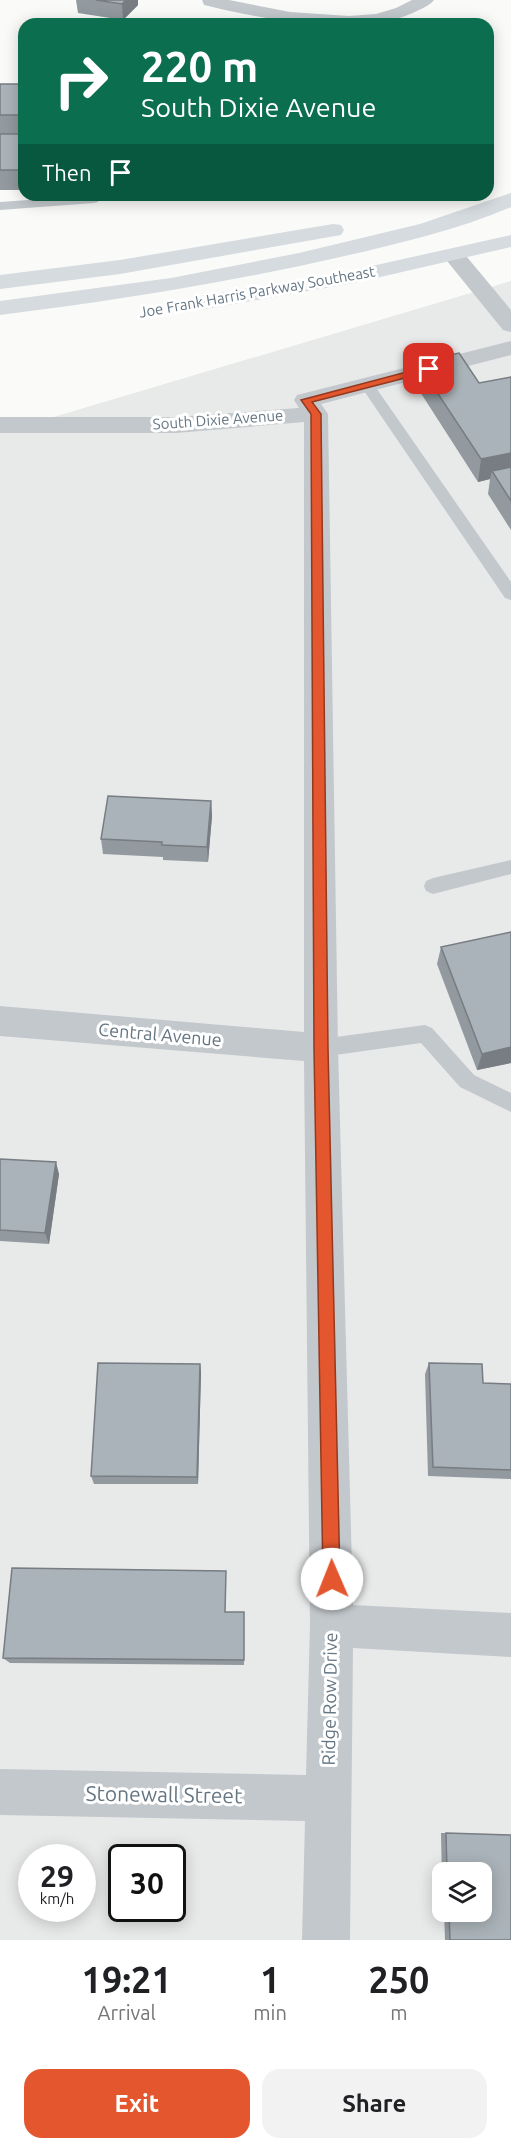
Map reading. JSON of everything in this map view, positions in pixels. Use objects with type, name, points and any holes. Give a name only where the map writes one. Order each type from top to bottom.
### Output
[{"type":"main road","points":[[494,196],[511,193]]},
{"type":"main road","points":[[0,308],[225,276],[450,223],[511,199]]},
{"type":"main road","points":[[0,282],[120,267],[244,247],[471,201]]},
{"type":"main road","points":[[399,266],[431,248],[511,224]]},
{"type":"main road","name":"Joe Frank Harris Parkway Southeast","points":[[169,308],[454,256],[511,241]]},
{"type":"main road","points":[[0,329],[59,322]]},
{"type":"street","points":[[212,18],[209,0],[290,18]]},
{"type":"street","points":[[371,18],[399,12],[425,0]]},
{"type":"street","points":[[454,256],[511,325]]},
{"type":"street","name":"South Dixie Avenue","points":[[316,414],[306,400],[511,348]]},
{"type":"street","name":"South Dixie Avenue","points":[[0,425],[176,425],[316,414]]},
{"type":"street","name":"Ridge Row Drive","points":[[316,414],[321,1048],[332,1625],[326,1940]]},
{"type":"street","name":"Central Avenue","points":[[0,1022],[321,1048]]},
{"type":"street","points":[[332,1625],[511,1635]]},
{"type":"street","name":"Stonewall Street","points":[[0,1792],[328,1798]]},
{"type":"lane","points":[[0,206],[78,201]]},
{"type":"lane","points":[[367,385],[511,594]]},
{"type":"lane","points":[[433,886],[511,867]]},
{"type":"lane","points":[[321,1048],[425,1034],[467,1082],[511,1103]]},
{"type":"shaded area","points":[[511,281],[511,1940],[0,1940],[0,433]]},
{"type":"building","points":[[96,0],[126,0],[122,4]]},
{"type":"building","points":[[0,84],[18,84],[18,115],[0,115]]},
{"type":"building","points":[[0,134],[18,134],[18,170],[0,170]]},
{"type":"building","points":[[459,353],[479,383],[511,377],[511,453],[481,459],[417,362]]},
{"type":"building","points":[[511,467],[511,501],[492,471]]},
{"type":"building","points":[[108,796],[211,801],[207,847],[101,839]]},
{"type":"building","points":[[511,932],[511,1047],[482,1054],[441,947]]},
{"type":"building","points":[[0,1159],[56,1162],[45,1233],[0,1230]]},
{"type":"building","points":[[98,1363],[200,1364],[197,1477],[91,1476]]},
{"type":"building","points":[[429,1363],[482,1364],[483,1383],[511,1384],[511,1470],[433,1467]]},
{"type":"building","points":[[12,1568],[226,1571],[225,1612],[244,1612],[244,1660],[3,1658]]},
{"type":"building","points":[[446,1833],[511,1835],[511,1940],[450,1940],[449,1922],[492,1922],[492,1862],[447,1862]]},
{"type":"route","points":[[332,1579],[321,1048],[316,414],[306,400],[429,369]]}]
